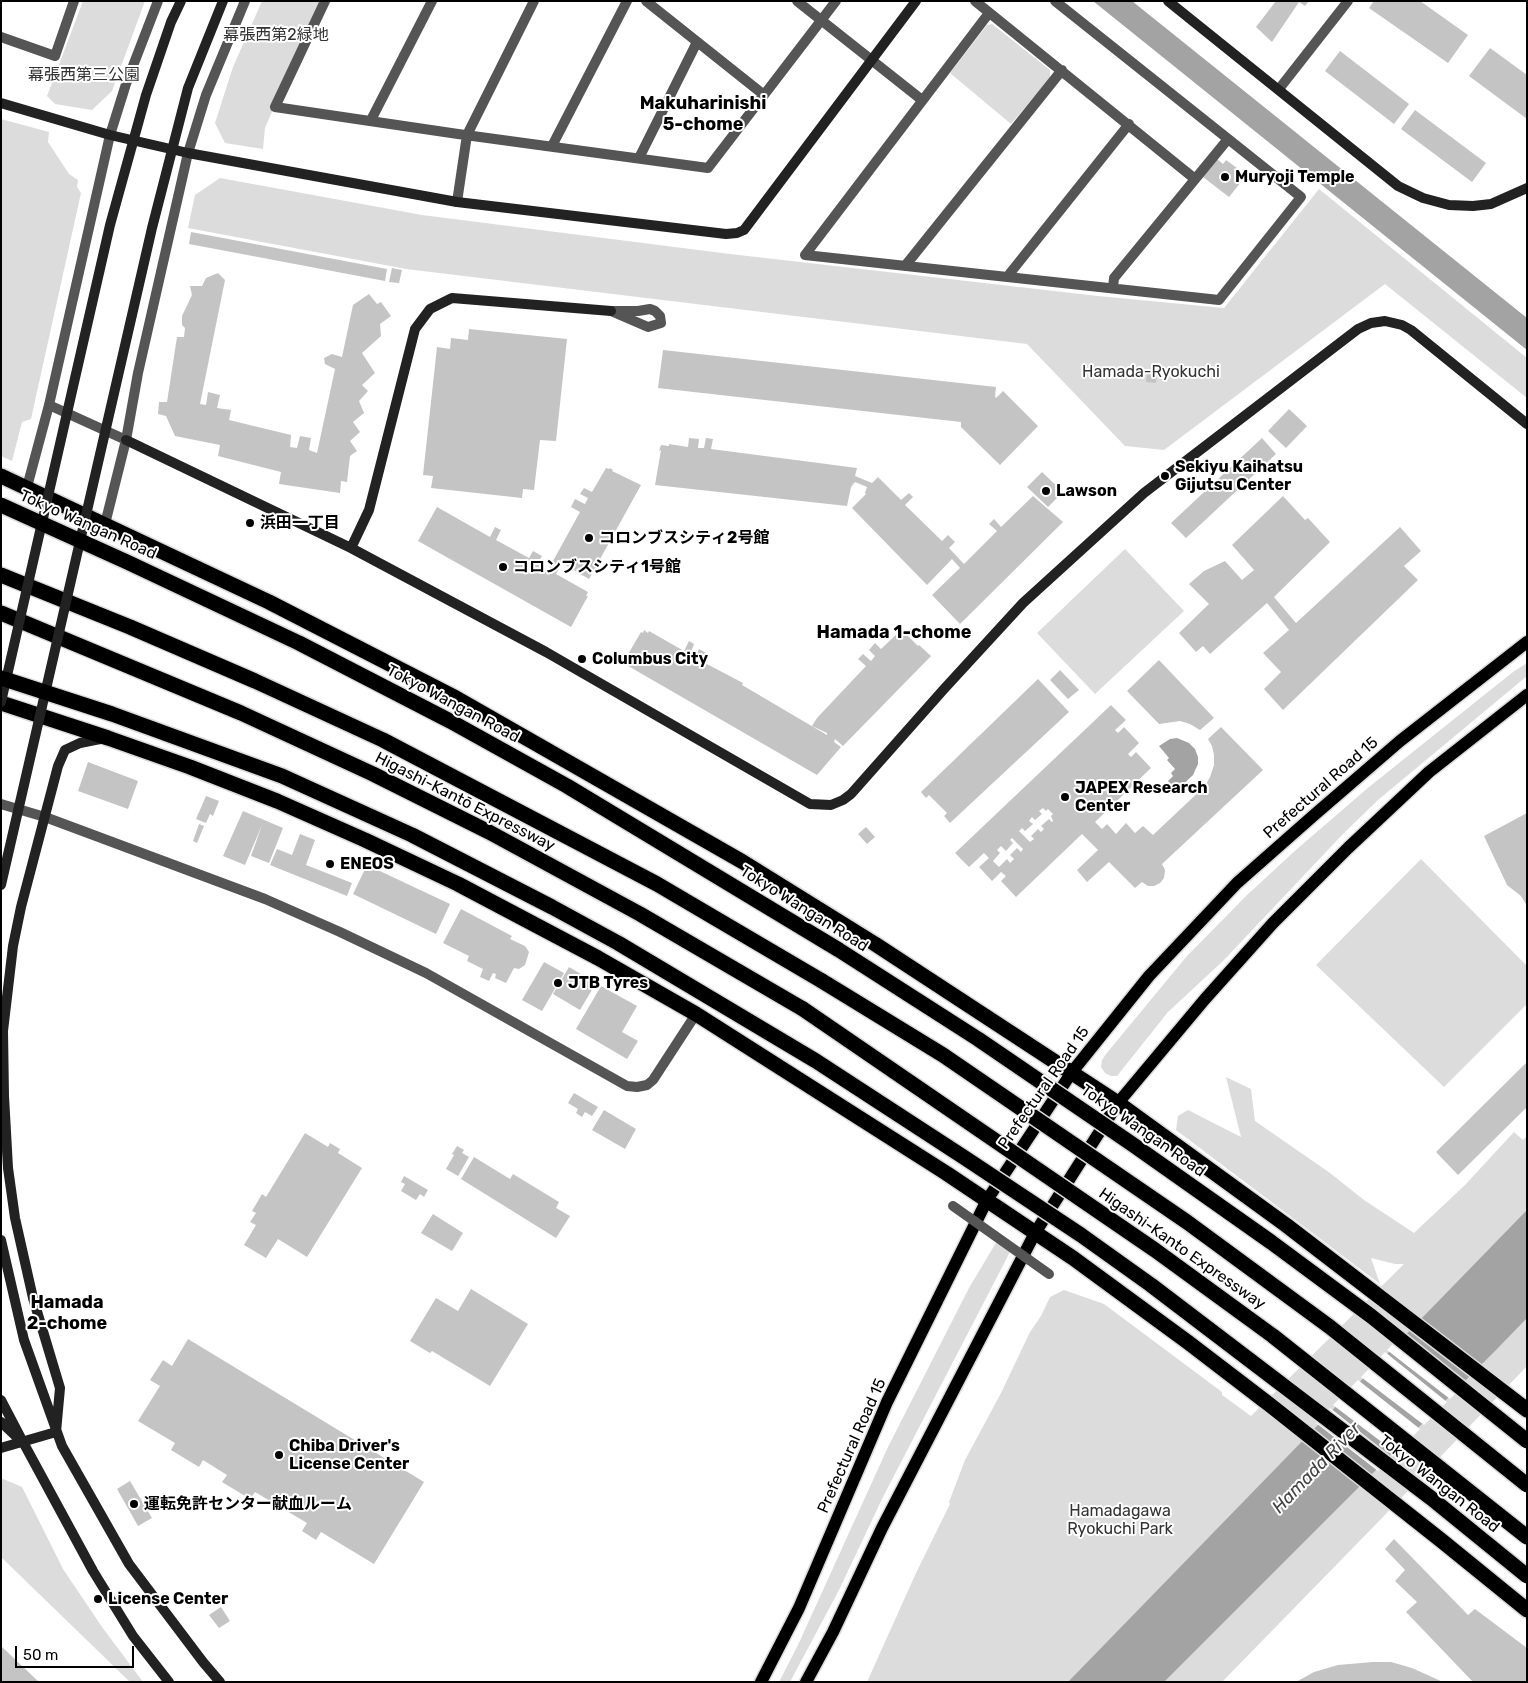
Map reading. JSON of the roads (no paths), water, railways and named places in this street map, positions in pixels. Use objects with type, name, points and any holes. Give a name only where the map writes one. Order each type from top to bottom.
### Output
[{"type":"highway","points":[[1,476],[269,602],[456,698],[743,862],[875,944],[1118,1103],[1286,1225],[1527,1410]]},
{"type":"highway","name":"Tokyo Wangan Road","points":[[1,505],[299,643],[450,721],[567,786],[839,950],[978,1039],[1271,1242],[1371,1316],[1527,1441]]},
{"type":"highway","name":"Higashi-Kanto Expressway","points":[[1,575],[130,627],[255,681],[383,740],[666,889],[790,962],[943,1055],[1187,1222],[1330,1327],[1527,1485]]},
{"type":"highway","name":"Higashi-Kanto Expressway","points":[[1,614],[241,714],[373,774],[481,828],[640,914],[803,1009],[1147,1245],[1265,1330],[1527,1537]]},
{"type":"highway","name":"Tokyo Wangan Road","points":[[1,678],[112,714],[282,776],[412,835],[618,943],[816,1060],[1081,1235],[1152,1285],[1393,1468],[1527,1576]]},
{"type":"highway","points":[[1,702],[108,738],[278,801],[458,884],[598,958],[696,1014],[987,1200],[1073,1258],[1189,1342],[1527,1610]]},
{"type":"main road","name":"Prefectural Road 15","points":[[761,1682],[799,1608],[888,1402],[987,1200],[1072,1072],[1149,976],[1237,883],[1400,741],[1527,642]]},
{"type":"main road","points":[[806,1682],[833,1632],[882,1528],[1035,1233],[1118,1103],[1205,1000],[1293,902],[1429,772],[1527,694]]},
{"type":"street","points":[[1,37],[54,56],[74,1]]},
{"type":"street","points":[[27,487],[49,405],[110,135],[126,84],[158,1]]},
{"type":"street","points":[[1,702],[110,226],[146,95],[171,22],[181,1]]},
{"type":"street","points":[[1,885],[152,228],[188,88],[223,1]]},
{"type":"street","points":[[105,524],[126,440],[138,373],[188,153],[206,95],[245,1]]},
{"type":"street","points":[[325,1],[275,107],[708,168],[836,1]]},
{"type":"street","points":[[371,120],[432,1]]},
{"type":"street","points":[[457,202],[466,135],[534,1]]},
{"type":"street","points":[[552,146],[627,1]]},
{"type":"street","points":[[646,1],[764,95]]},
{"type":"street","points":[[797,1],[922,100]]},
{"type":"street","points":[[1,103],[110,135],[188,153],[457,202],[726,234],[744,230],[916,1]]},
{"type":"street","points":[[975,1],[1195,179]]},
{"type":"street","points":[[989,13],[804,254],[1219,300],[1301,196],[1055,1]]},
{"type":"street","points":[[1168,1],[1398,186],[1422,198],[1449,205],[1473,206],[1491,204],[1527,188]]},
{"type":"street","points":[[1279,89],[1348,1]]},
{"type":"street","points":[[639,158],[696,42]]},
{"type":"street","points":[[905,266],[1062,70]]},
{"type":"street","points":[[1007,277],[1129,124]]},
{"type":"street","points":[[1113,288],[1114,278],[1228,139]]},
{"type":"street","points":[[351,548],[369,510],[416,329],[430,309],[452,298],[611,311]]},
{"type":"street","points":[[49,405],[351,548],[553,655],[810,804],[831,805],[851,794],[1023,603],[1144,493],[1358,329],[1371,323],[1386,321],[1402,324],[1527,424]]},
{"type":"street","points":[[56,1432],[60,1388],[33,1298],[15,1218],[8,1168],[3,1031],[13,946],[21,907],[58,766],[65,750],[80,743],[108,738]]},
{"type":"street","points":[[1,804],[45,817],[265,899],[340,932],[426,973],[627,1086],[647,1085],[653,1080],[696,1014]]},
{"type":"street","points":[[953,1206],[1049,1274]]},
{"type":"street","points":[[1,1240],[24,1340],[62,1446],[129,1564],[220,1682]]},
{"type":"street","points":[[1,1400],[22,1442],[98,1579],[133,1636],[169,1682]]},
{"type":"street","points":[[1,1422],[22,1442]]},
{"type":"street","points":[[1,1448],[56,1432]]},
{"type":"water","points":[[1093,1],[1132,1],[1527,318],[1527,350]]},
{"type":"water","points":[[1177,738],[1189,743],[1195,749],[1198,764],[1193,775],[1176,791],[1168,781],[1173,776],[1171,773],[1175,769],[1159,746],[1170,739]]},
{"type":"water","name":"Hamada River","points":[[1527,1210],[1527,1318],[1495,1351],[1164,1682],[1068,1682]]},
{"type":"place","name":"Muryoji Temple","points":[[1225,177]]},
{"type":"place","name":"Sekiyu Kaihatsu Gijutsu Center","points":[[1165,476]]},
{"type":"place","name":"Lawson","points":[[1046,491]]},
{"type":"place","name":"浜田一丁目","points":[[250,523]]},
{"type":"place","name":"コロンブスシティ2号館","points":[[589,538]]},
{"type":"place","name":"コロンブスシティ1号館","points":[[503,567]]},
{"type":"place","name":"Columbus City","points":[[582,659]]},
{"type":"place","name":"JAPEX Research Center","points":[[1065,797]]},
{"type":"place","name":"ENEOS","points":[[330,864]]},
{"type":"place","name":"JTB Tyres","points":[[558,983]]},
{"type":"place","name":"Chiba Driver's License Center","points":[[279,1455]]},
{"type":"place","name":"運転免許センター献血ルーム","points":[[134,1504]]},
{"type":"place","name":"License Center","points":[[98,1599]]},
{"type":"district","name":"Makuharinishi 5-chome","points":[[703,114]]},
{"type":"district","name":"Hamada 1-chome","points":[[894,633]]},
{"type":"district","name":"Hamada 2-chome","points":[[67,1314]]},
{"type":"park label","name":"幕張西第2緑地","points":[[276,35]]},
{"type":"park label","name":"幕張西第三公園","points":[[84,75]]},
{"type":"park label","name":"Hamada-Ryokuchi","points":[[1151,372]]},
{"type":"park label","name":"Hamadagawa Ryokuchi Park","points":[[1120,1520]]}]
